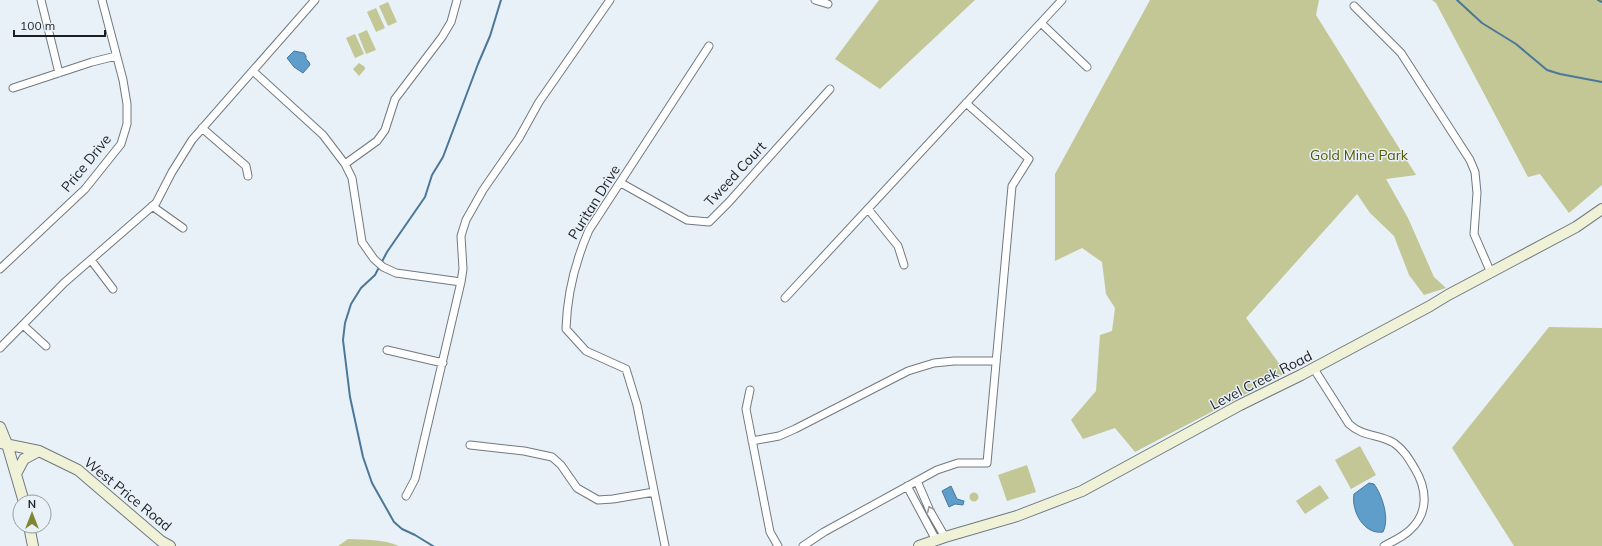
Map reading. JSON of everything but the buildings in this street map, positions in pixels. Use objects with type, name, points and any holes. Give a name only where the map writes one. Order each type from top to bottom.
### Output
[{"type":"street","points":[[41,0],[59,73]]},
{"type":"street","name":"Price Drive","points":[[0,269],[85,189],[121,144],[127,124],[127,104],[123,80],[102,0]]},
{"type":"street","points":[[0,348],[64,283],[156,202],[172,172],[192,140],[315,0]]},
{"type":"street","points":[[345,164],[377,141],[384,130],[395,99],[442,37],[451,22],[457,0]]},
{"type":"street","points":[[406,496],[416,479],[461,282],[463,268],[461,236],[466,220],[483,190],[519,138],[539,102],[610,0]]},
{"type":"street","points":[[815,0],[828,4]]},
{"type":"street","points":[[785,298],[1062,0]]},
{"type":"street","points":[[1354,6],[1401,53],[1470,160],[1475,172],[1477,193],[1474,234],[1490,273]]},
{"type":"street","points":[[1041,23],[1087,67]]},
{"type":"street","name":"Puritan Drive","points":[[665,546],[637,405],[626,369],[586,351],[566,328],[567,307],[579,252],[588,230],[621,183],[709,46]]},
{"type":"street","points":[[12,88],[116,56]]},
{"type":"street","points":[[253,71],[323,135],[345,164],[352,178],[362,242],[374,259],[382,267],[396,273],[461,282]]},
{"type":"street","name":"Tweed Court","points":[[621,183],[687,220],[709,222],[729,202],[830,89]]},
{"type":"street","points":[[803,546],[824,532],[937,470],[958,463],[987,463],[1012,186],[1029,159],[966,104]]},
{"type":"street","points":[[202,128],[246,166],[248,176]]},
{"type":"street","points":[[152,206],[183,228]]},
{"type":"street","points":[[868,209],[898,246],[904,266]]},
{"type":"street","name":"Level Creek Road","points":[[919,546],[940,538],[1017,516],[1082,491],[1240,405],[1314,369],[1576,227],[1602,209]]},
{"type":"street","points":[[91,260],[113,289]]},
{"type":"street","points":[[23,325],[46,346]]},
{"type":"street","points":[[387,350],[443,363]]},
{"type":"street","points":[[752,441],[779,436],[795,429],[908,371],[934,363],[996,361]]},
{"type":"street","points":[[1314,369],[1350,424],[1363,434],[1391,442],[1401,448],[1422,482],[1424,504],[1422,514],[1417,522],[1405,534],[1384,546]]},
{"type":"street","points":[[750,390],[746,409],[770,532],[778,546]]},
{"type":"street","points":[[0,427],[3,444],[16,474],[22,494]]},
{"type":"street","name":"West Price Road","points":[[3,444],[39,451],[78,470],[161,541],[170,546]]},
{"type":"street","points":[[470,445],[524,451],[552,457],[561,465],[577,488],[598,500],[654,492]]},
{"type":"street","points":[[16,474],[24,459],[39,451]]},
{"type":"street","points":[[917,481],[940,538]]},
{"type":"street","points":[[907,486],[940,538]]},
{"type":"street","points":[[31,534],[33,546]]},
{"type":"green space","points":[[879,0],[975,0],[880,89],[835,59]]},
{"type":"green space","name":"Gold Mine Park","points":[[1150,0],[1319,0],[1316,15],[1416,175],[1386,179],[1408,218],[1434,277],[1446,288],[1424,295],[1409,275],[1394,236],[1370,213],[1357,194],[1246,318],[1286,373],[1135,452],[1115,428],[1083,439],[1071,420],[1096,391],[1100,335],[1112,331],[1115,308],[1106,294],[1102,262],[1082,248],[1055,261],[1055,174]]},
{"type":"green space","points":[[1432,0],[1602,0],[1602,185],[1569,213],[1540,174],[1528,177],[1436,3]]},
{"type":"green space","points":[[388,2],[397,22],[388,26],[379,6]]},
{"type":"green space","points":[[376,8],[385,28],[376,32],[367,12]]},
{"type":"green space","points":[[367,30],[376,50],[366,54],[358,34]]},
{"type":"green space","points":[[355,34],[364,54],[355,58],[346,38]]},
{"type":"green space","points":[[359,63],[365,67],[365,69],[359,76],[353,69]]},
{"type":"green space","points":[[1549,327],[1602,328],[1602,546],[1514,546],[1452,448]]},
{"type":"green space","points":[[1360,446],[1376,475],[1351,489],[1335,460]]},
{"type":"green space","points":[[1027,465],[1036,492],[1007,501],[998,475]]},
{"type":"green space","points":[[1320,485],[1329,498],[1305,514],[1296,501]]},
{"type":"green space","points":[[974,492],[979,497],[974,502],[969,497]]},
{"type":"green space","points":[[348,539],[380,541],[399,546],[338,546]]},
{"type":"water","points":[[294,51],[304,53],[309,62],[310,65],[303,73],[294,67],[287,58]]},
{"type":"water","points":[[1369,483],[1374,484],[1384,507],[1386,520],[1383,532],[1370,530],[1365,526],[1360,520],[1355,508],[1354,494]]},
{"type":"water","points":[[951,486],[957,499],[964,501],[963,505],[955,504],[949,507],[942,491]]},
{"type":"waterway","points":[[433,546],[402,529],[394,522],[372,483],[363,457],[350,397],[343,340],[345,323],[351,304],[361,288],[375,275],[387,252],[425,197],[432,175],[443,157],[490,36],[501,0]]},
{"type":"waterway","points":[[1457,0],[1482,23],[1516,44],[1547,70],[1602,82]]},
{"type":"waterway","points":[[1598,0],[1602,2]]}]
